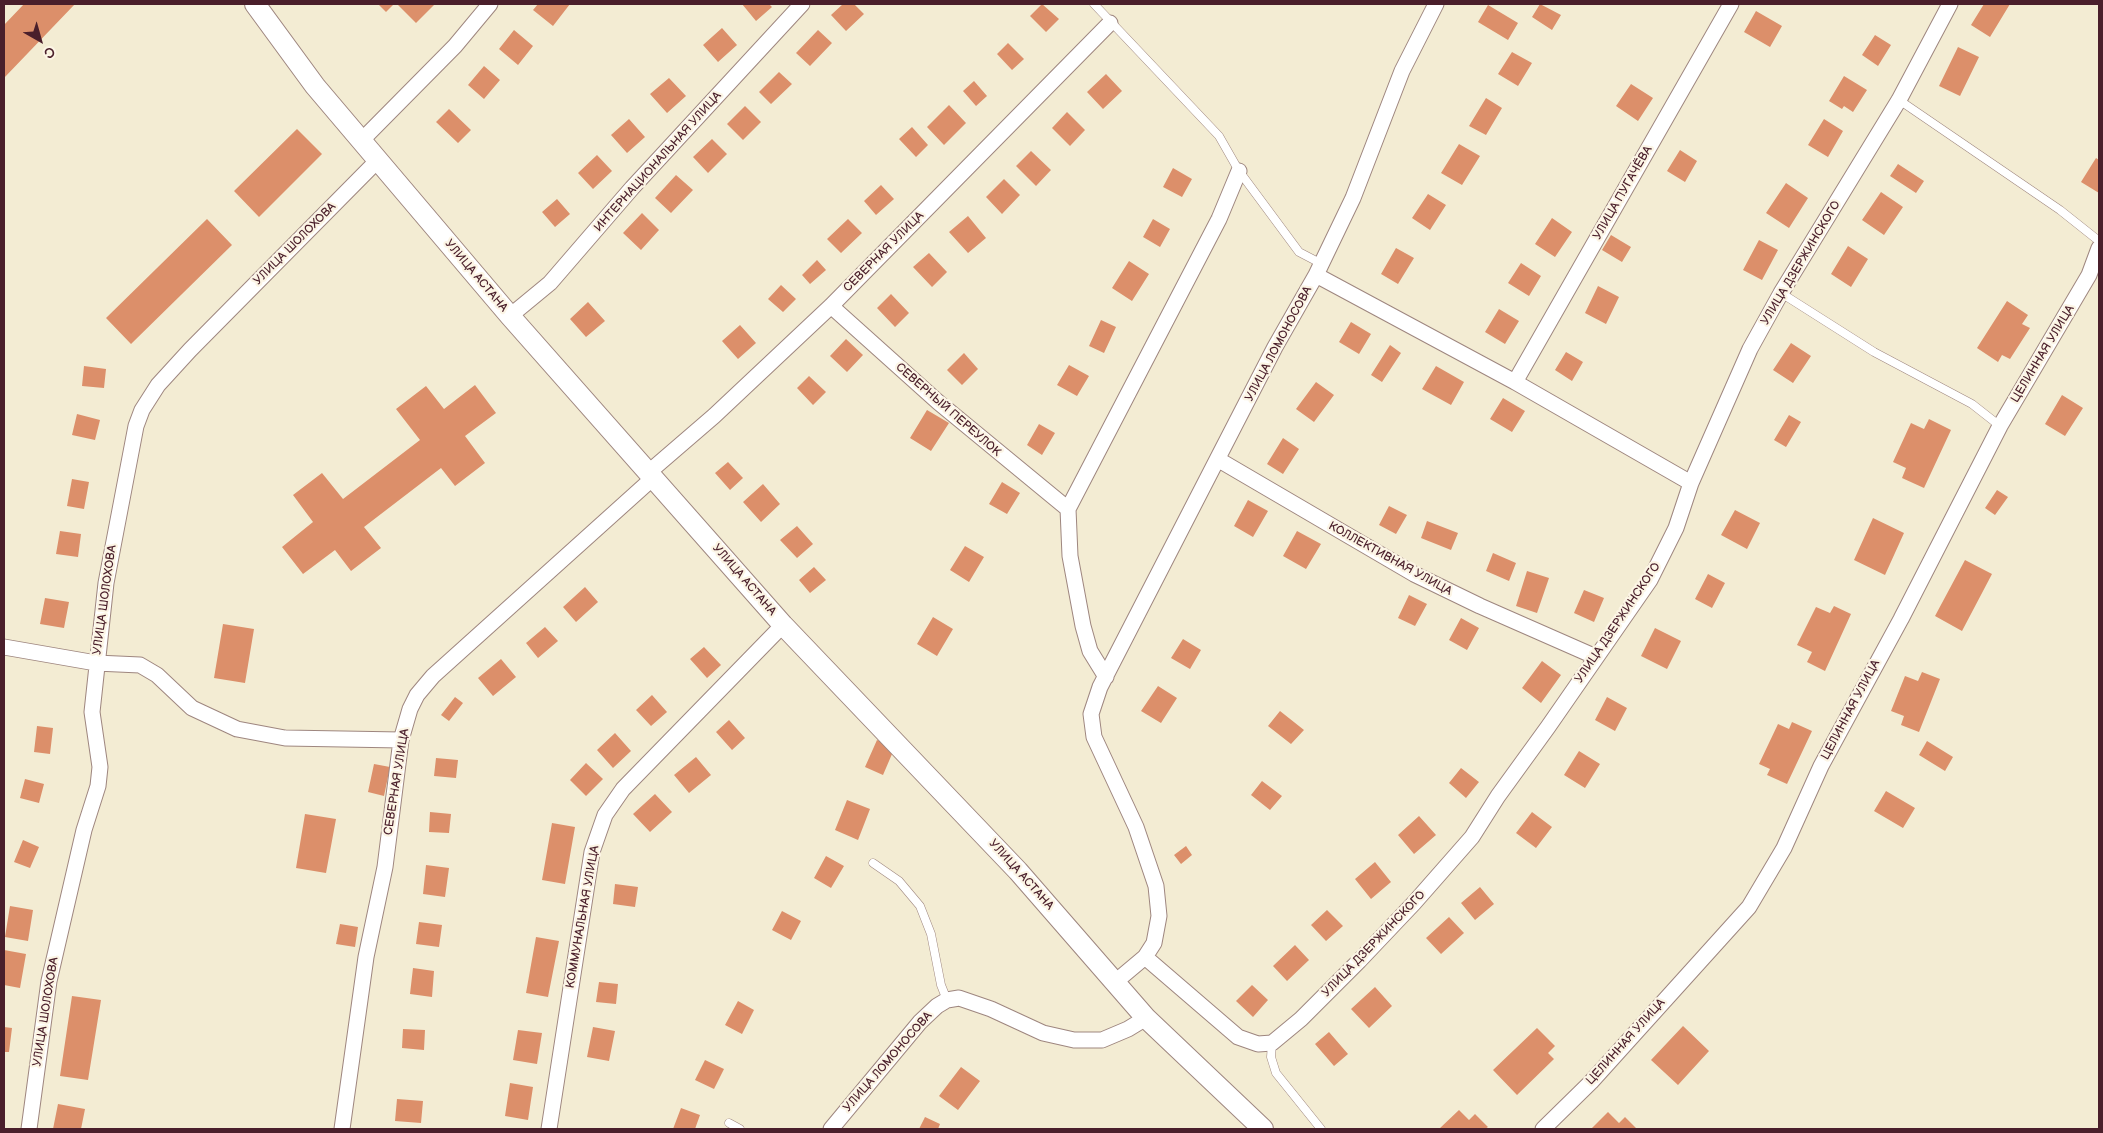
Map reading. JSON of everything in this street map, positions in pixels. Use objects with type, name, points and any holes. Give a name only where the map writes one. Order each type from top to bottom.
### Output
[{"type":"street","name":"УЛИЦА АСТАНА","points":[[255,4],[316,86],[510,316],[783,626],[1018,871],[1146,1018],[1263,1129]]},
{"type":"street","points":[[362,140],[456,46],[490,4]]},
{"type":"street","name":"ИНТЕРНАЦИОНАЛЬНАЯ УЛИЦА","points":[[510,316],[550,283],[632,188],[802,4]]},
{"type":"street","name":"УЛИЦА ЛОМОНОСОВА","points":[[1114,983],[1145,957],[1154,943],[1159,916],[1156,886],[1136,827],[1094,736],[1090,714],[1106,677],[1275,347],[1319,270],[1353,198],[1402,71],[1436,4]]},
{"type":"street","name":"УЛИЦА ПУГАЧЁВА","points":[[1515,382],[1731,4]]},
{"type":"street","name":"УЛИЦА ДЗЕРЖИНСКОГО","points":[[1272,1042],[1300,1019],[1359,961],[1414,903],[1472,837],[1498,796],[1650,580],[1676,528],[1691,483],[1750,349],[1781,293],[1899,100],[1950,4]]},
{"type":"street","name":"СЕВЕРНАЯ УЛИЦА","points":[[342,1129],[366,957],[385,867],[401,740],[410,708],[417,696],[433,676],[831,306],[1110,23]]},
{"type":"street","name":"УЛИЦА ШОЛОХОВА","points":[[29,1129],[49,981],[84,830],[98,786],[100,768],[92,712],[96,663],[106,583],[136,426],[142,410],[158,384],[378,160]]},
{"type":"street","points":[[1106,677],[1090,651],[1083,626],[1070,556],[1068,510],[1218,219],[1239,171]]},
{"type":"street","name":"ЦЕЛИННАЯ УЛИЦА","points":[[1543,1129],[1591,1082],[1749,907],[1784,848],[1821,766],[2000,426],[2089,275],[2099,248]]},
{"type":"street","points":[[1319,270],[1691,483]]},
{"type":"street","name":"СЕВЕРНЫЙ ПЕРЕУЛОК","points":[[831,306],[938,402],[1068,510]]},
{"type":"street","name":"КОЛЛЕКТИВНАЯ УЛИЦА","points":[[1218,460],[1414,574],[1480,606],[1596,657]]},
{"type":"street","name":"КОММУНАЛЬНАЯ УЛИЦА","points":[[549,1129],[592,852],[605,815],[623,789],[783,626]]},
{"type":"street","points":[[4,647],[96,663],[140,665],[157,675],[192,708],[237,729],[285,738],[401,740]]},
{"type":"street","points":[[1145,957],[1238,1037],[1258,1044],[1272,1042]]},
{"type":"street","points":[[947,1000],[959,998],[991,1009],[1042,1033],[1074,1040],[1102,1040],[1128,1029],[1146,1018]]},
{"type":"street","name":"УЛИЦА ЛОМОНОСОВА","points":[[831,1129],[920,1022],[937,1006],[947,1000]]},
{"type":"lane","points":[[1094,4],[1219,136],[1239,171],[1299,252],[1319,270]]},
{"type":"lane","points":[[1899,100],[2060,210],[2099,242]]},
{"type":"lane","points":[[1781,293],[1874,352],[1972,404],[2000,426]]},
{"type":"lane","points":[[873,862],[899,881],[920,906],[931,934],[947,1000]]},
{"type":"lane","points":[[1272,1042],[1271,1057],[1276,1073],[1321,1129]]},
{"type":"lane","points":[[729,1123],[740,1129]]},
{"type":"building","points":[[24,4],[75,4],[4,78],[4,25]]},
{"type":"building","points":[[378,4],[394,4],[386,12]]},
{"type":"building","points":[[397,4],[435,4],[416,23]]},
{"type":"building","points":[[538,4],[570,4],[553,26],[533,10]]},
{"type":"building","points":[[742,4],[769,4],[772,7],[756,21]]},
{"type":"building","points":[[843,4],[854,4],[864,14],[846,31],[831,15]]},
{"type":"building","points":[[1042,4],[1059,19],[1046,32],[1030,16]]},
{"type":"building","points":[[1540,4],[1561,15],[1552,30],[1532,17]]},
{"type":"building","points":[[1984,4],[2010,4],[1990,37],[1971,25]]},
{"type":"building","points":[[1488,5],[1518,23],[1508,40],[1478,22]]},
{"type":"building","points":[[1756,11],[1782,26],[1770,47],[1744,32]]},
{"type":"building","points":[[722,28],[737,45],[718,62],[703,45]]},
{"type":"building","points":[[514,30],[533,46],[518,65],[499,49]]},
{"type":"building","points":[[818,30],[832,43],[810,66],[796,53]]},
{"type":"building","points":[[1875,35],[1891,45],[1878,66],[1862,55]]},
{"type":"building","points":[[1008,43],[1024,59],[1012,70],[997,54]]},
{"type":"building","points":[[1958,47],[1979,57],[1960,96],[1939,86]]},
{"type":"building","points":[[1512,52],[1532,63],[1518,86],[1498,74]]},
{"type":"building","points":[[484,66],[500,80],[484,99],[468,85]]},
{"type":"building","points":[[779,72],[792,84],[771,104],[759,92]]},
{"type":"building","points":[[1106,74],[1122,91],[1103,109],[1087,92]]},
{"type":"building","points":[[1844,76],[1867,90],[1853,112],[1844,106],[1842,109],[1829,101]]},
{"type":"building","points":[[669,78],[686,96],[667,113],[650,94]]},
{"type":"building","points":[[974,81],[987,96],[976,106],[963,91]]},
{"type":"building","points":[[1631,84],[1653,98],[1638,121],[1616,106]]},
{"type":"building","points":[[1486,98],[1502,108],[1486,135],[1469,126]]},
{"type":"building","points":[[949,105],[966,123],[944,145],[927,127]]},
{"type":"building","points":[[745,106],[761,122],[743,140],[727,124]]},
{"type":"building","points":[[449,109],[471,130],[458,143],[436,122]]},
{"type":"building","points":[[1067,112],[1085,130],[1070,146],[1052,128]]},
{"type":"building","points":[[629,119],[645,137],[627,153],[611,135]]},
{"type":"building","points":[[1824,119],[1843,131],[1828,157],[1808,145]]},
{"type":"building","points":[[912,127],[928,145],[916,157],[899,139]]},
{"type":"building","points":[[297,129],[322,154],[259,217],[234,191]]},
{"type":"building","points":[[712,139],[727,154],[708,173],[693,157]]},
{"type":"building","points":[[1459,144],[1480,156],[1462,185],[1441,173]]},
{"type":"building","points":[[1680,150],[1697,161],[1685,182],[1667,171]]},
{"type":"building","points":[[1031,151],[1051,170],[1036,186],[1016,166]]},
{"type":"building","points":[[597,155],[612,171],[593,189],[578,173]]},
{"type":"building","points":[[2096,158],[2099,160],[2099,193],[2081,182]]},
{"type":"building","points":[[1898,164],[1924,181],[1916,193],[1890,176]]},
{"type":"building","points":[[1173,168],[1192,179],[1182,197],[1163,187]]},
{"type":"building","points":[[676,175],[693,190],[671,213],[655,198]]},
{"type":"building","points":[[1004,179],[1020,195],[1002,214],[986,197]]},
{"type":"building","points":[[1786,183],[1808,198],[1789,228],[1766,213]]},
{"type":"building","points":[[881,185],[894,199],[876,215],[864,201]]},
{"type":"building","points":[[1881,192],[1903,207],[1884,235],[1862,220]]},
{"type":"building","points":[[1428,194],[1446,205],[1430,230],[1412,218]]},
{"type":"building","points":[[557,199],[570,214],[555,227],[542,212]]},
{"type":"building","points":[[642,213],[659,230],[641,250],[623,233]]},
{"type":"building","points":[[968,216],[986,238],[968,253],[949,232]]},
{"type":"building","points":[[1552,218],[1572,232],[1555,257],[1535,244]]},
{"type":"building","points":[[207,219],[232,245],[131,344],[106,318]]},
{"type":"building","points":[[848,219],[862,233],[841,253],[827,239]]},
{"type":"building","points":[[1153,219],[1170,229],[1160,247],[1143,237]]},
{"type":"building","points":[[1611,235],[1631,247],[1622,262],[1602,250]]},
{"type":"building","points":[[1759,240],[1778,250],[1762,280],[1743,270]]},
{"type":"building","points":[[1848,246],[1868,259],[1851,287],[1831,274]]},
{"type":"building","points":[[1396,248],[1414,258],[1398,284],[1381,274]]},
{"type":"building","points":[[929,253],[947,272],[932,287],[913,267]]},
{"type":"building","points":[[817,260],[826,270],[810,284],[802,275]]},
{"type":"building","points":[[1129,261],[1149,274],[1132,301],[1112,288]]},
{"type":"building","points":[[1521,263],[1541,276],[1529,296],[1508,283]]},
{"type":"building","points":[[781,285],[796,299],[783,312],[768,299]]},
{"type":"building","points":[[1598,286],[1619,297],[1606,324],[1585,313]]},
{"type":"building","points":[[891,294],[909,313],[895,327],[877,308]]},
{"type":"building","points":[[2007,301],[2028,315],[2022,324],[2030,328],[2010,359],[2002,355],[1998,362],[1977,348]]},
{"type":"building","points":[[588,302],[605,321],[586,337],[570,319]]},
{"type":"building","points":[[1499,309],[1519,321],[1505,344],[1485,332]]},
{"type":"building","points":[[1101,320],[1116,327],[1104,353],[1089,346]]},
{"type":"building","points":[[1351,322],[1371,334],[1359,354],[1339,342]]},
{"type":"building","points":[[740,325],[756,343],[738,359],[722,341]]},
{"type":"building","points":[[846,339],[863,355],[847,372],[830,356]]},
{"type":"building","points":[[1791,343],[1811,356],[1793,383],[1773,370]]},
{"type":"building","points":[[1390,345],[1401,353],[1382,382],[1371,375]]},
{"type":"building","points":[[1566,352],[1583,362],[1572,381],[1555,370]]},
{"type":"building","points":[[964,353],[978,369],[962,385],[947,370]]},
{"type":"building","points":[[1069,365],[1089,376],[1077,396],[1057,385]]},
{"type":"building","points":[[84,366],[106,369],[104,388],[82,386]]},
{"type":"building","points":[[1436,366],[1464,382],[1451,405],[1422,389]]},
{"type":"building","points":[[809,376],[826,392],[813,405],[797,388]]},
{"type":"building","points":[[1316,382],[1334,395],[1314,422],[1296,409]]},
{"type":"building","points":[[475,385],[496,413],[465,436],[485,463],[455,486],[441,468],[364,527],[381,548],[351,571],[335,550],[303,574],[282,547],[313,522],[293,495],[322,473],[343,499],[420,440],[396,409],[426,386],[444,409]]},
{"type":"building","points":[[2062,395],[2083,408],[2065,436],[2045,424]]},
{"type":"building","points":[[1503,398],[1525,411],[1512,432],[1490,419]]},
{"type":"building","points":[[927,410],[949,423],[931,451],[910,438]]},
{"type":"building","points":[[77,414],[100,420],[95,440],[72,435]]},
{"type":"building","points":[[1789,415],[1801,422],[1786,447],[1774,440]]},
{"type":"building","points":[[1929,419],[1951,430],[1924,488],[1902,478],[1906,468],[1893,462],[1911,423],[1924,429]]},
{"type":"building","points":[[1039,424],[1055,433],[1042,455],[1027,445]]},
{"type":"building","points":[[1283,438],[1299,449],[1283,474],[1267,464]]},
{"type":"building","points":[[728,462],[743,478],[730,490],[715,473]]},
{"type":"building","points":[[72,479],[89,482],[84,509],[67,506]]},
{"type":"building","points":[[1002,482],[1020,493],[1007,514],[989,504]]},
{"type":"building","points":[[763,484],[780,504],[761,522],[743,502]]},
{"type":"building","points":[[1997,490],[2008,497],[1995,515],[1985,508]]},
{"type":"building","points":[[1248,500],[1268,511],[1253,537],[1234,526]]},
{"type":"building","points":[[1389,506],[1407,515],[1396,534],[1379,525]]},
{"type":"building","points":[[1735,510],[1760,523],[1747,549],[1721,535]]},
{"type":"building","points":[[1873,518],[1904,533],[1885,575],[1854,560]]},
{"type":"building","points":[[1427,521],[1458,533],[1451,550],[1421,538]]},
{"type":"building","points":[[797,526],[813,544],[797,558],[780,540]]},
{"type":"building","points":[[60,531],[81,534],[78,557],[56,554]]},
{"type":"building","points":[[1297,531],[1321,544],[1306,569],[1283,556]]},
{"type":"building","points":[[965,546],[984,557],[969,582],[950,570]]},
{"type":"building","points":[[1493,553],[1516,563],[1509,581],[1486,571]]},
{"type":"building","points":[[1965,560],[1992,574],[1962,631],[1935,616]]},
{"type":"building","points":[[814,567],[826,580],[810,593],[799,580]]},
{"type":"building","points":[[1527,571],[1549,578],[1537,613],[1516,606]]},
{"type":"building","points":[[1708,574],[1725,583],[1712,608],[1695,599]]},
{"type":"building","points":[[585,587],[598,602],[576,622],[563,607]]},
{"type":"building","points":[[1584,590],[1604,598],[1594,622],[1574,613]]},
{"type":"building","points":[[1409,595],[1427,604],[1415,626],[1398,618]]},
{"type":"building","points":[[45,598],[69,602],[64,628],[40,624]]},
{"type":"building","points":[[1834,606],[1851,614],[1825,671],[1807,662],[1812,652],[1797,645],[1816,607],[1830,613]]},
{"type":"building","points":[[933,617],[953,629],[937,656],[917,644]]},
{"type":"building","points":[[1461,618],[1479,628],[1467,650],[1449,640]]},
{"type":"building","points":[[223,624],[254,629],[245,683],[214,678]]},
{"type":"building","points":[[545,627],[558,641],[538,658],[526,643]]},
{"type":"building","points":[[1655,628],[1681,641],[1667,669],[1641,656]]},
{"type":"building","points":[[1183,639],[1201,650],[1190,669],[1171,658]]},
{"type":"building","points":[[704,647],[721,665],[707,678],[690,659]]},
{"type":"building","points":[[501,659],[516,677],[493,696],[478,678]]},
{"type":"building","points":[[1542,661],[1561,675],[1541,703],[1522,688]]},
{"type":"building","points":[[1922,672],[1940,679],[1919,732],[1901,725],[1904,716],[1891,711],[1905,676],[1918,681]]},
{"type":"building","points":[[1158,686],[1177,698],[1161,723],[1141,711]]},
{"type":"building","points":[[652,695],[667,712],[651,726],[636,710]]},
{"type":"building","points":[[455,697],[463,703],[449,721],[441,715]]},
{"type":"building","points":[[1607,697],[1627,708],[1615,731],[1595,720]]},
{"type":"building","points":[[1280,711],[1304,730],[1291,744],[1268,726]]},
{"type":"building","points":[[729,720],[745,738],[732,750],[716,732]]},
{"type":"building","points":[[1792,722],[1812,731],[1787,784],[1767,775],[1770,769],[1759,764],[1778,724],[1789,729]]},
{"type":"building","points":[[37,726],[53,728],[50,754],[34,752]]},
{"type":"building","points":[[615,733],[631,751],[613,768],[597,750]]},
{"type":"building","points":[[877,740],[895,747],[883,775],[865,767]]},
{"type":"building","points":[[1927,741],[1953,757],[1945,771],[1919,755]]},
{"type":"building","points":[[1579,751],[1600,764],[1585,788],[1564,775]]},
{"type":"building","points":[[696,757],[711,775],[689,793],[674,775]]},
{"type":"building","points":[[436,758],[458,760],[456,778],[434,776]]},
{"type":"building","points":[[586,763],[603,779],[586,796],[570,780]]},
{"type":"building","points":[[374,764],[390,767],[384,796],[368,792]]},
{"type":"building","points":[[1461,768],[1479,782],[1466,798],[1449,783]]},
{"type":"building","points":[[25,779],[44,784],[39,803],[20,798]]},
{"type":"building","points":[[1262,781],[1282,796],[1270,810],[1251,795]]},
{"type":"building","points":[[1886,791],[1915,808],[1903,828],[1874,811]]},
{"type":"building","points":[[655,794],[672,812],[650,832],[633,814]]},
{"type":"building","points":[[847,800],[870,809],[858,840],[835,830]]},
{"type":"building","points":[[430,812],[451,814],[449,833],[429,832]]},
{"type":"building","points":[[1532,812],[1552,827],[1536,848],[1516,833]]},
{"type":"building","points":[[305,814],[336,819],[326,873],[296,868]]},
{"type":"building","points":[[1419,816],[1436,835],[1414,854],[1398,835]]},
{"type":"building","points":[[552,823],[575,827],[565,884],[542,880]]},
{"type":"building","points":[[23,840],[39,847],[30,868],[14,862]]},
{"type":"building","points":[[1186,846],[1192,855],[1181,864],[1174,855]]},
{"type":"building","points":[[826,856],[844,866],[831,888],[814,878]]},
{"type":"building","points":[[1375,862],[1391,882],[1371,899],[1355,879]]},
{"type":"building","points":[[426,865],[449,868],[445,897],[423,894]]},
{"type":"building","points":[[615,884],[638,887],[635,907],[613,904]]},
{"type":"building","points":[[1480,887],[1494,904],[1475,920],[1461,903]]},
{"type":"building","points":[[10,906],[33,910],[28,941],[5,937]]},
{"type":"building","points":[[1327,910],[1343,926],[1326,941],[1311,925]]},
{"type":"building","points":[[782,911],[801,921],[791,940],[772,930]]},
{"type":"building","points":[[1449,917],[1464,933],[1441,954],[1426,938]]},
{"type":"building","points":[[419,922],[442,925],[439,947],[416,944]]},
{"type":"building","points":[[340,924],[358,927],[355,947],[336,944]]},
{"type":"building","points":[[536,937],[559,941],[548,997],[526,993]]},
{"type":"building","points":[[1295,945],[1309,960],[1287,981],[1273,966]]},
{"type":"building","points":[[4,950],[26,954],[20,988],[4,985]]},
{"type":"building","points":[[413,968],[434,971],[432,997],[410,994]]},
{"type":"building","points":[[599,982],[618,984],[616,1004],[596,1002]]},
{"type":"building","points":[[1252,985],[1268,1000],[1253,1017],[1236,1001]]},
{"type":"building","points":[[1375,987],[1392,1006],[1369,1028],[1351,1009]]},
{"type":"building","points":[[72,996],[101,1000],[88,1080],[60,1076]]},
{"type":"building","points":[[738,1001],[754,1010],[742,1034],[725,1025]]},
{"type":"building","points":[[1683,1026],[1709,1051],[1678,1085],[1651,1060]]},
{"type":"building","points":[[4,1027],[12,1028],[9,1052],[4,1052]]},
{"type":"building","points":[[593,1027],[615,1031],[609,1061],[587,1057]]},
{"type":"building","points":[[1537,1028],[1555,1046],[1548,1053],[1554,1059],[1517,1095],[1493,1070]]},
{"type":"building","points":[[403,1029],[425,1030],[424,1050],[402,1048]]},
{"type":"building","points":[[518,1030],[542,1033],[537,1064],[513,1060]]},
{"type":"building","points":[[1329,1032],[1348,1054],[1334,1066],[1315,1044]]},
{"type":"building","points":[[705,1060],[724,1069],[714,1089],[695,1080]]},
{"type":"building","points":[[961,1067],[980,1081],[958,1110],[939,1096]]},
{"type":"building","points":[[510,1083],[533,1087],[528,1120],[505,1116]]},
{"type":"building","points":[[397,1099],[423,1101],[421,1123],[395,1121]]},
{"type":"building","points":[[58,1104],[85,1109],[81,1129],[53,1129]]},
{"type":"building","points":[[681,1108],[700,1115],[695,1129],[673,1129]]},
{"type":"building","points":[[1459,1110],[1469,1120],[1475,1114],[1488,1127],[1485,1129],[1439,1129]]},
{"type":"building","points":[[1608,1112],[1619,1123],[1625,1117],[1637,1129],[1591,1129]]},
{"type":"building","points":[[925,1117],[940,1124],[938,1129],[919,1129]]}]
